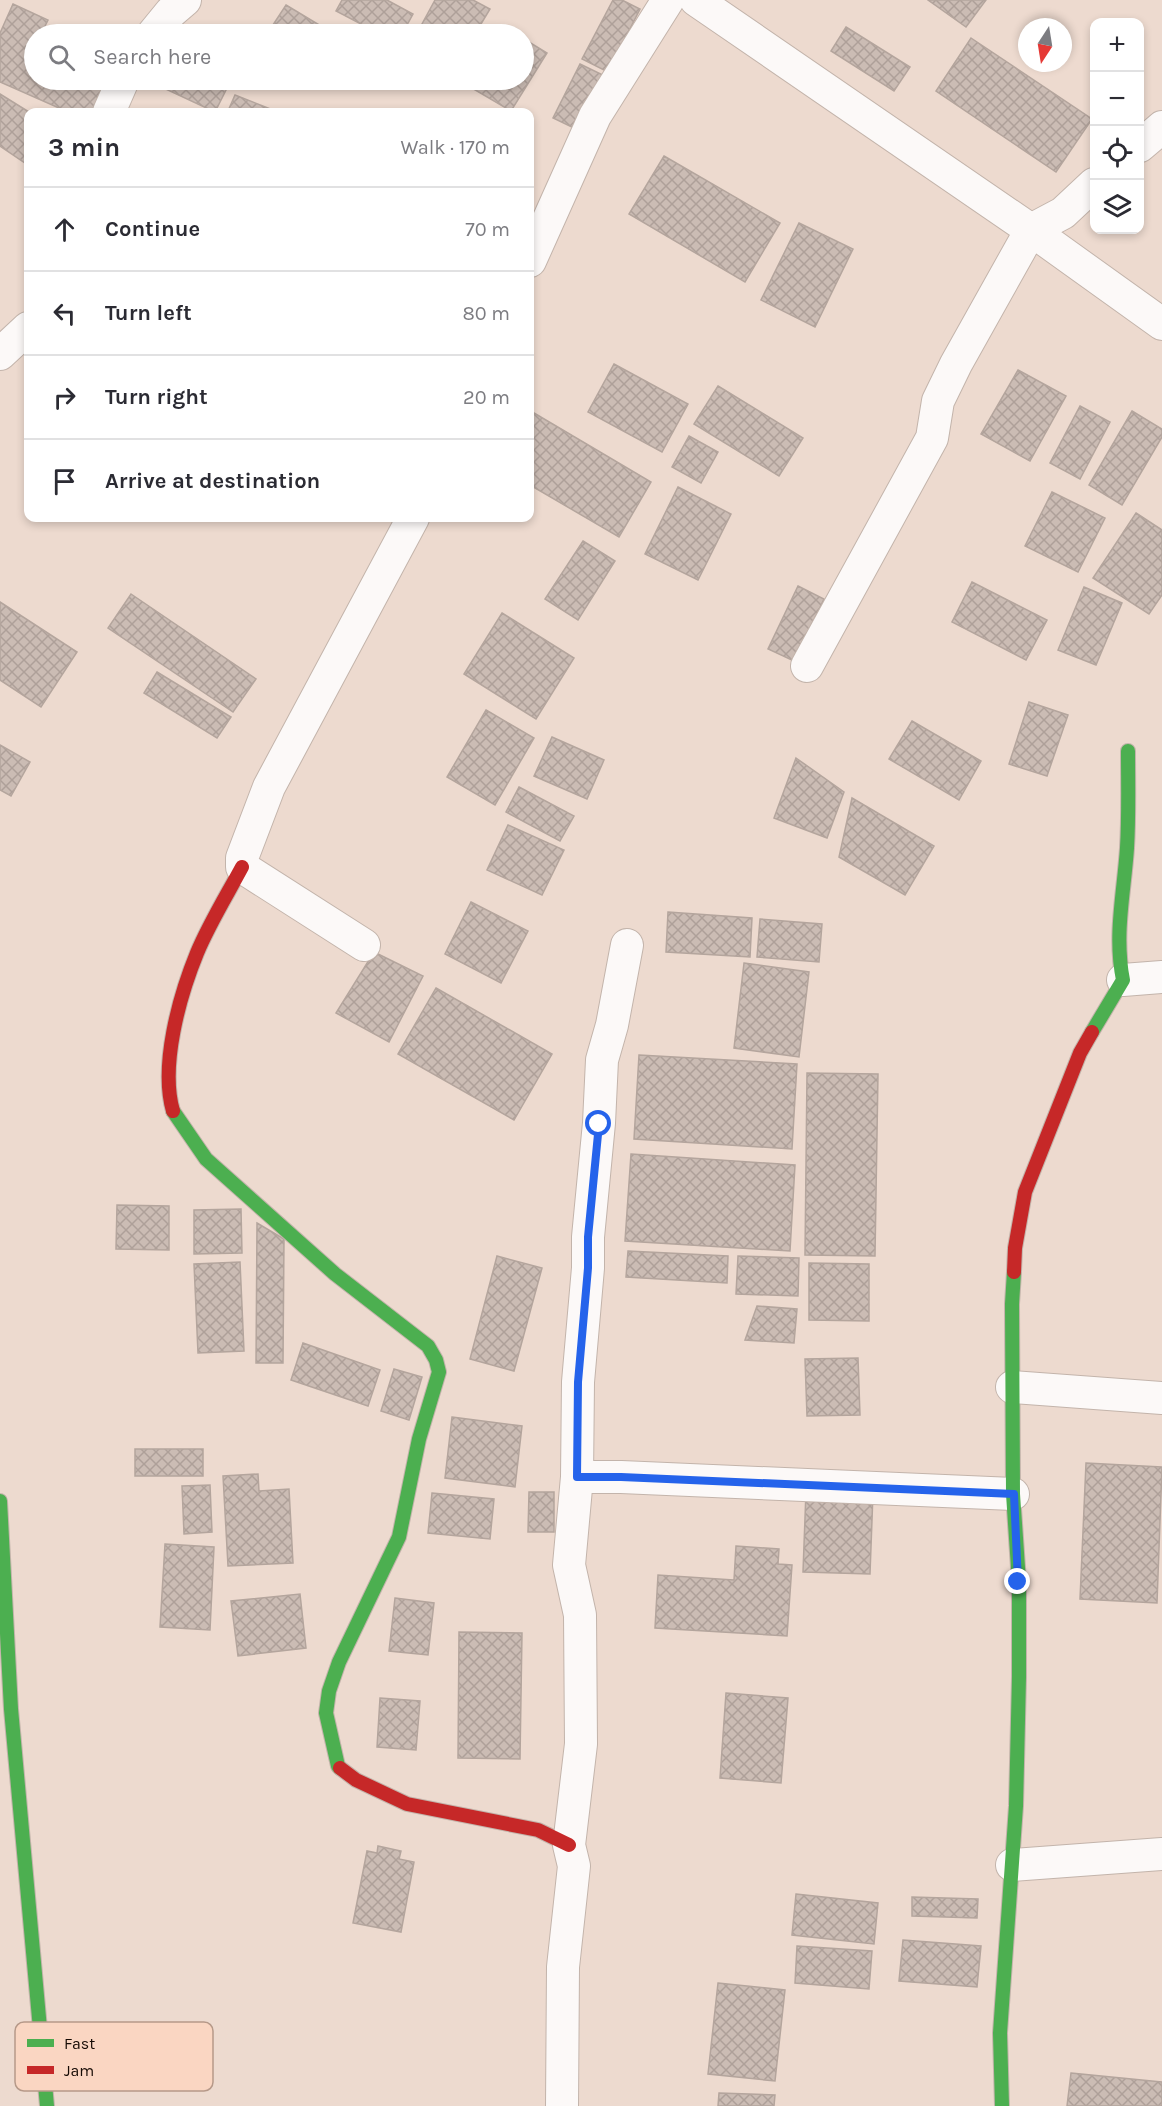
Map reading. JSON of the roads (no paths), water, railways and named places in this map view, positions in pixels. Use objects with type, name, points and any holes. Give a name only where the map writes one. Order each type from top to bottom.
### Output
[{"type":"street","points":[[161,24],[185,0]]},
{"type":"street","points":[[534,252],[595,116],[668,0]]},
{"type":"street","points":[[700,1],[1031,230],[1162,324]]},
{"type":"street","points":[[111,108],[119,90]]},
{"type":"street","points":[[1144,143],[1162,127]]},
{"type":"street","points":[[807,666],[932,438],[938,401],[956,364],[1031,230],[1063,213],[1090,189]]},
{"type":"street","points":[[0,354],[24,332]]},
{"type":"street","points":[[411,522],[269,787],[242,858],[242,867],[197,953],[175,1021],[168,1071],[172,1110],[206,1159],[335,1274],[428,1346],[436,1360],[439,1372],[419,1439],[399,1537],[339,1662],[329,1691],[326,1713],[338,1766],[356,1780],[407,1804],[538,1830],[569,1845]]},
{"type":"street","points":[[1002,2106],[1000,2034],[1016,1806],[1019,1677],[1012,1387],[1015,1248],[1025,1192],[1080,1053],[1123,980],[1116,943],[1127,846],[1128,751]]},
{"type":"street","points":[[242,867],[364,945]]},
{"type":"street","points":[[562,2106],[563,1967],[574,1866],[569,1845],[581,1744],[580,1615],[569,1565],[577,1477],[578,1382],[602,1060],[612,1025],[627,945]]},
{"type":"street","points":[[1123,980],[1162,977]]},
{"type":"street","points":[[1012,1387],[1162,1398]]},
{"type":"street","points":[[577,1477],[1014,1494]]},
{"type":"street","points":[[0,1500],[11,1709],[39,2022]]},
{"type":"street","points":[[1012,1865],[1162,1854]]},
{"type":"street","points":[[46,2091],[47,2106]]}]
